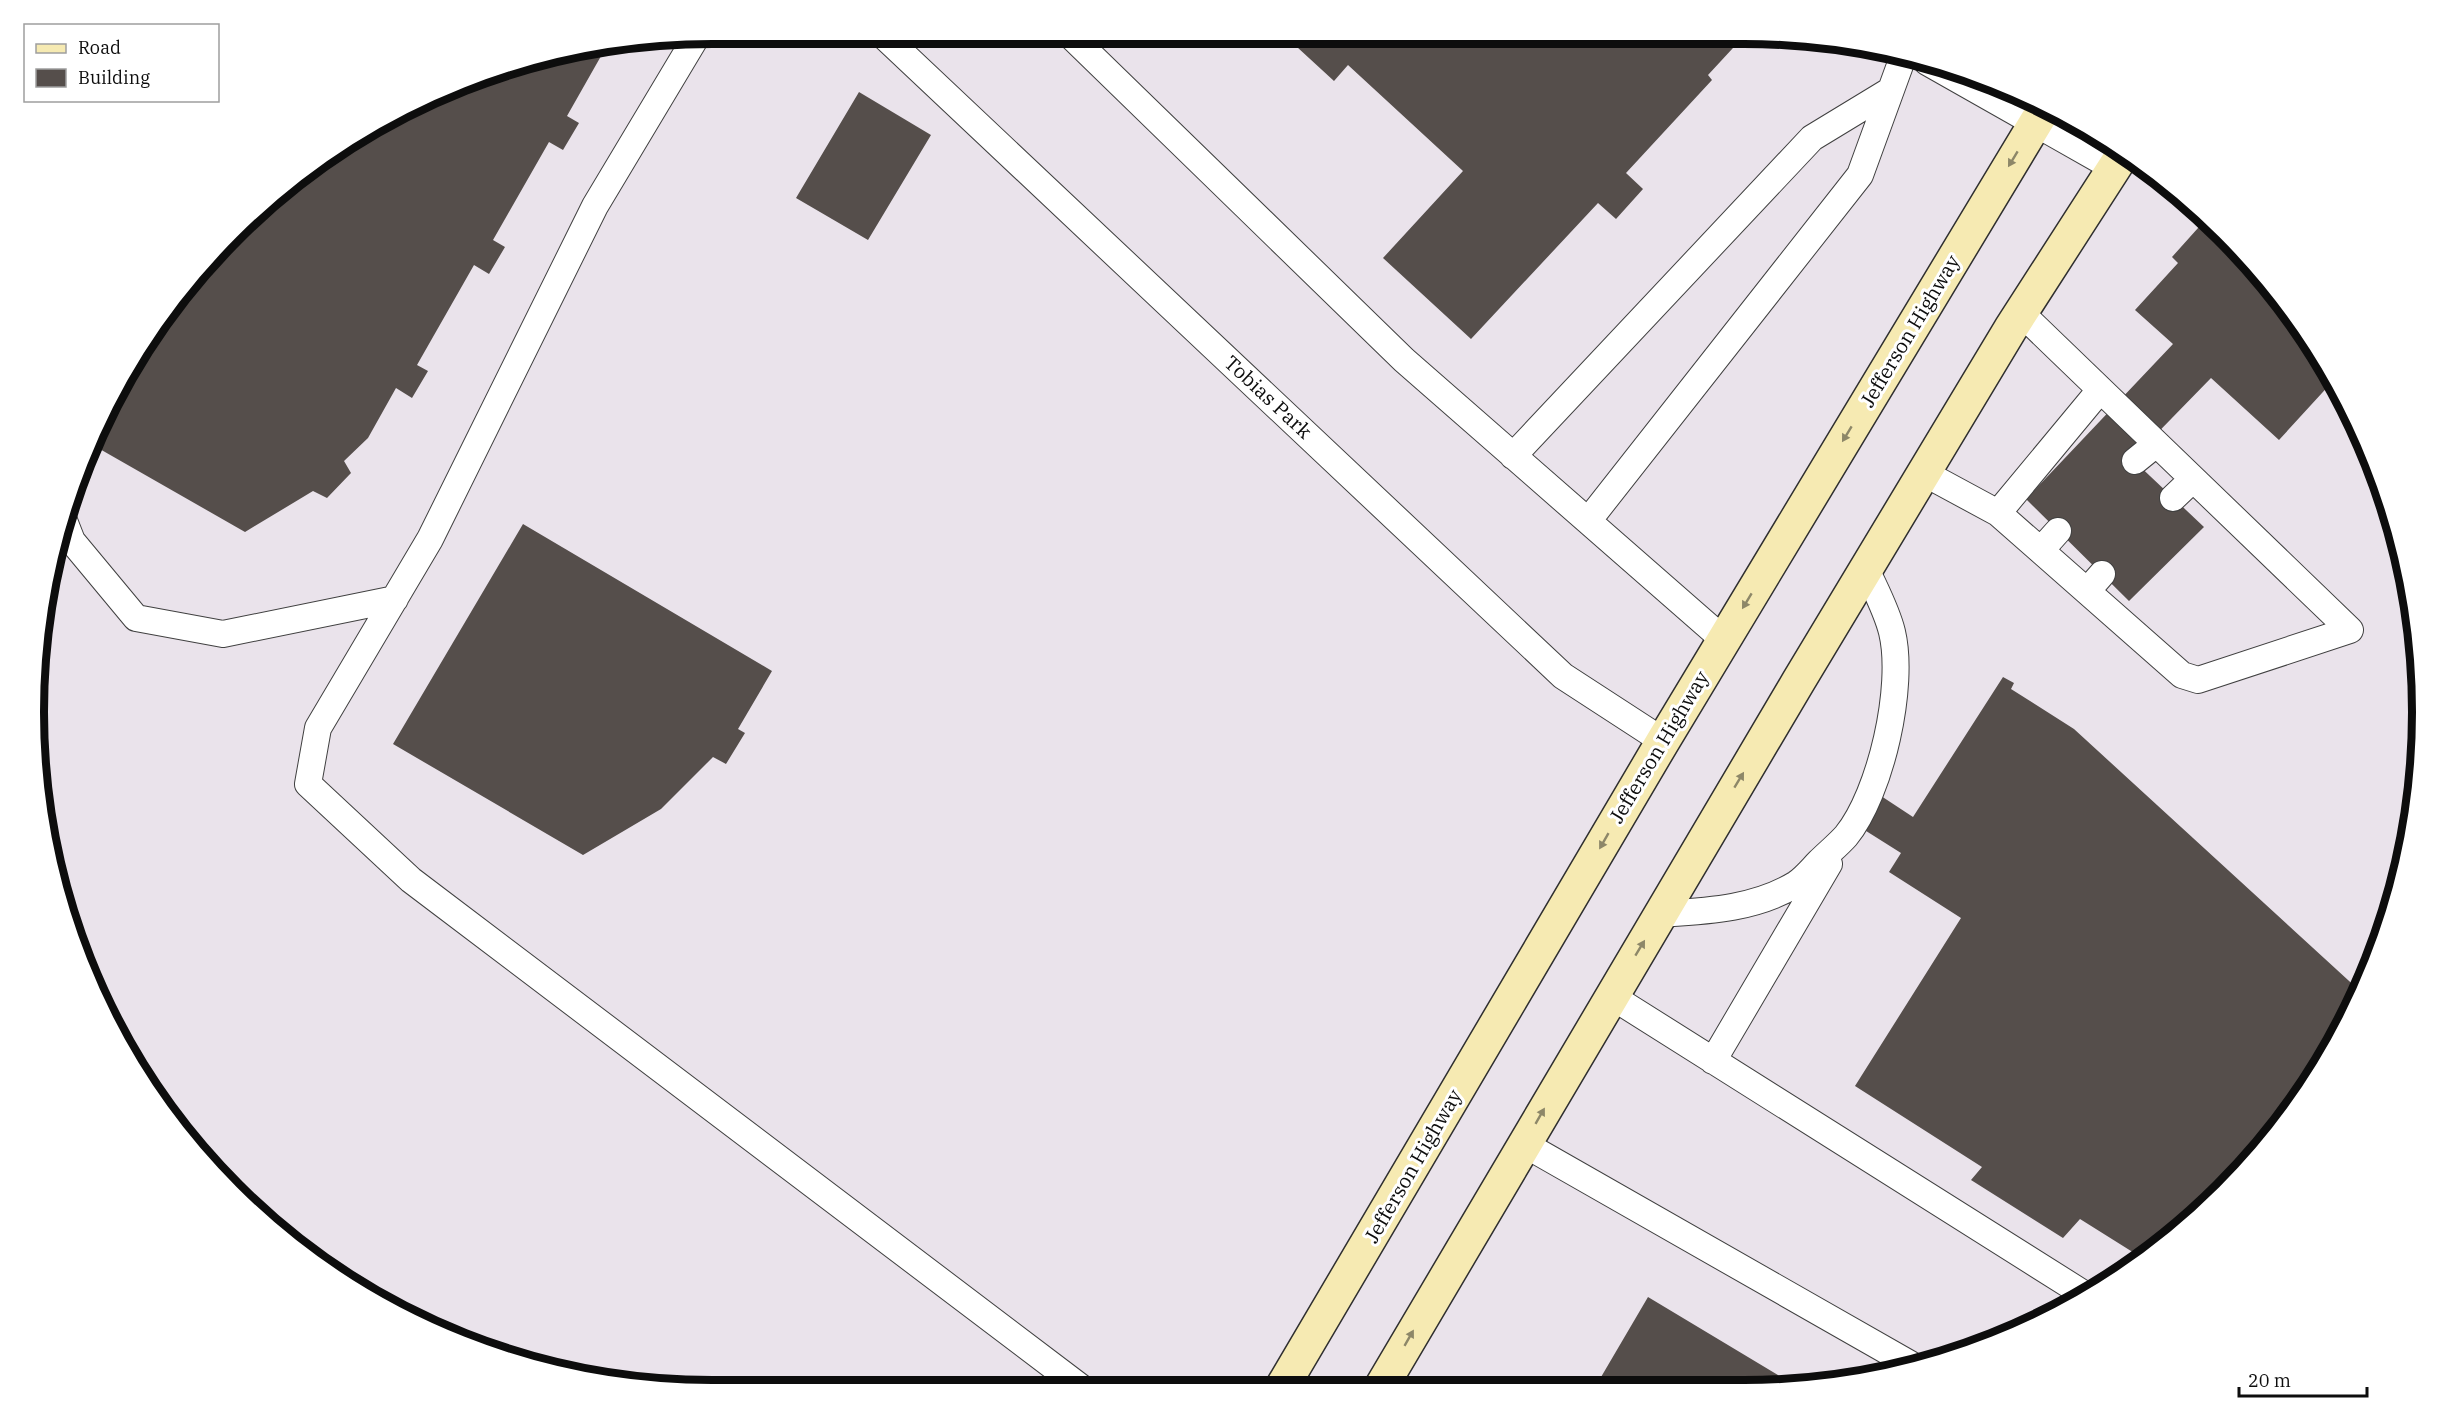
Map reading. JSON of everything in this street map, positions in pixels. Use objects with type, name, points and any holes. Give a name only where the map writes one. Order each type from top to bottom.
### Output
[{"type":"main road","name":"Jefferson Highway","points":[[1286,1380],[1662,741],[2039,116]]},
{"type":"main road","points":[[1385,1380],[1866,569],[2021,313],[2119,160]]},
{"type":"lane","points":[[692,44],[595,206],[430,539],[318,728],[308,784],[411,880],[1071,1380]]},
{"type":"lane","name":"Tobias Park","points":[[892,44],[1563,676],[1662,741]]},
{"type":"lane","points":[[1079,44],[1404,360],[1724,640]]},
{"type":"lane","points":[[1588,521],[1860,175],[1901,62]]},
{"type":"lane","points":[[1976,85],[2039,116],[2119,160]]},
{"type":"lane","points":[[1513,456],[1812,138],[1891,90]]},
{"type":"lane","points":[[1924,473],[1998,513],[2041,550],[2095,582],[2182,675],[2190,679],[2198,680],[2350,630],[2021,313]]},
{"type":"lane","points":[[1998,513],[2100,390]]},
{"type":"lane","points":[[2135,461],[2156,444]]},
{"type":"lane","points":[[2173,498],[2193,479]]},
{"type":"lane","points":[[2041,550],[2058,531]]},
{"type":"lane","points":[[68,532],[72,541],[136,618],[223,634],[394,598]]},
{"type":"lane","points":[[1713,1061],[1846,836],[1872,788],[1884,751],[1895,690],[1896,658],[1892,631],[1866,569]]},
{"type":"lane","points":[[1660,914],[1719,910],[1754,903],[1797,883],[1846,836]]},
{"type":"lane","points":[[1611,996],[2078,1290]]},
{"type":"lane","points":[[1524,1144],[1903,1360]]},
{"type":"shaded area","points":[[712,44],[1787,45],[1874,56],[1916,66],[1999,94],[2078,133],[2115,156],[2184,209],[2246,271],[2273,305],[2299,340],[2343,416],[2361,456],[2389,539],[2406,624],[2410,668],[2412,712],[2406,799],[2399,842],[2376,926],[2343,1007],[2322,1046],[2299,1083],[2246,1152],[2184,1214],[2115,1267],[2039,1311],[1999,1329],[1916,1357],[1831,1374],[1744,1380],[712,1380],[668,1378],[581,1367],[539,1357],[456,1329],[377,1290],[340,1267],[271,1214],[209,1152],[156,1083],[112,1007],[94,967],[66,884],[49,799],[45,755],[45,668],[56,581],[66,539],[94,456],[133,377],[156,340],[209,271],[271,209],[340,156],[416,112],[456,94],[539,66],[624,49]]},
{"type":"building","points":[[1294,44],[1737,44],[1708,75],[1712,80],[1626,173],[1643,189],[1616,219],[1598,203],[1471,339],[1383,258],[1463,171],[1348,65],[1334,81]]},
{"type":"building","points":[[603,52],[567,116],[579,123],[563,150],[549,142],[493,240],[505,247],[489,274],[474,265],[417,365],[428,371],[412,398],[396,388],[368,438],[344,461],[351,473],[327,498],[313,491],[245,532],[98,448],[133,377],[156,340],[182,305],[209,271],[271,209],[340,156],[377,133],[456,94],[497,79],[539,66]]},
{"type":"building","points":[[859,92],[931,135],[868,240],[796,198]]},
{"type":"building","points":[[2201,225],[2246,271],[2273,305],[2299,340],[2327,387],[2279,440],[2211,378],[2132,459],[2204,527],[2129,601],[2026,499],[2173,344],[2135,310],[2178,263],[2172,257]]},
{"type":"building","points":[[523,524],[772,671],[738,729],[745,733],[726,764],[713,757],[661,809],[583,855],[393,744]]},
{"type":"building","points":[[2003,677],[2014,683],[2011,689],[2074,729],[2353,985],[2322,1046],[2299,1083],[2246,1152],[2184,1214],[2134,1253],[2080,1219],[2063,1238],[1971,1180],[1982,1167],[1855,1086],[1961,918],[1889,872],[1901,853],[1855,824],[1875,792],[1913,817]]},
{"type":"building","points":[[1648,1297],[1783,1378],[1744,1380],[1599,1380]]}]
